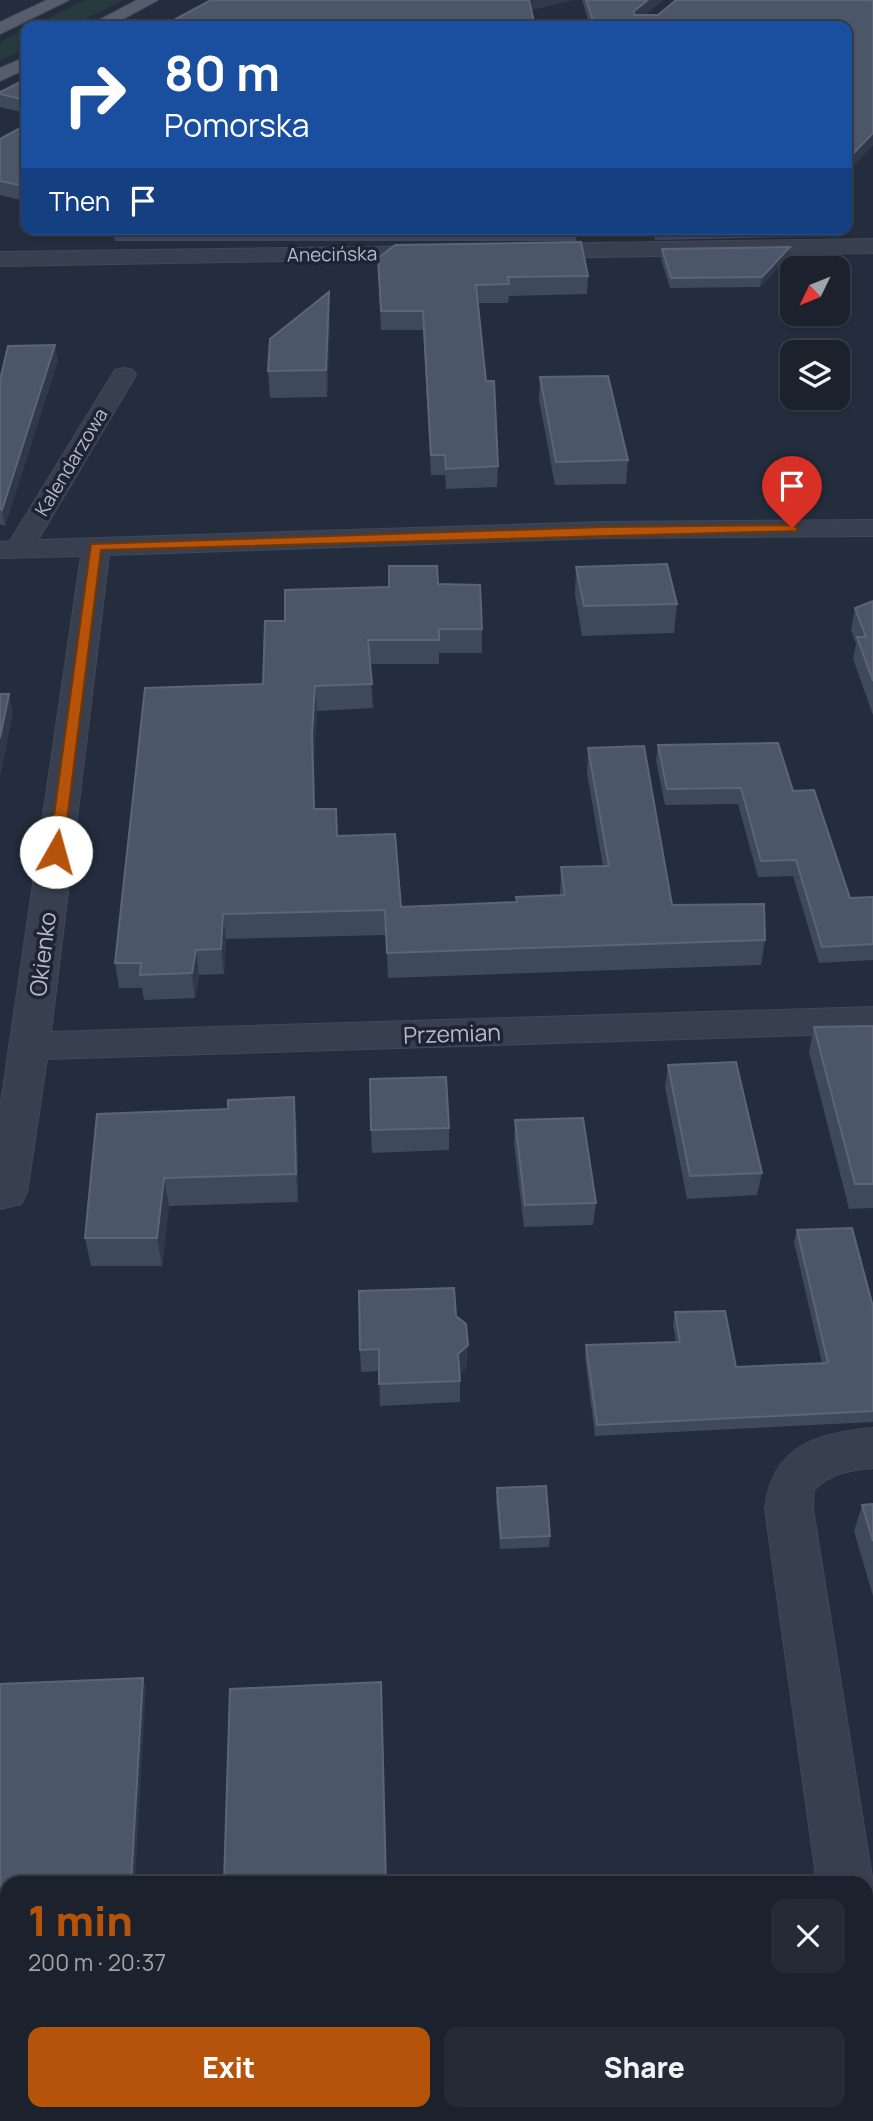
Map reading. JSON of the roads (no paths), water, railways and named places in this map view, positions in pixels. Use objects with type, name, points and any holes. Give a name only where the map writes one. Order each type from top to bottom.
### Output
[{"type":"main road","points":[[0,29],[61,0]]},
{"type":"main road","points":[[107,21],[150,0]]},
{"type":"main road","points":[[0,75],[21,64]]},
{"type":"street","points":[[509,251],[864,246],[873,225]]},
{"type":"street","points":[[343,254],[368,235]]},
{"type":"street","name":"Anecińska","points":[[0,259],[453,252]]},
{"type":"street","name":"Kalendarzowa","points":[[9,549],[124,375]]},
{"type":"street","points":[[9,549],[603,530],[873,528]]},
{"type":"street","name":"Okienko","points":[[3,1193],[30,1046],[96,547]]},
{"type":"street","name":"Przemian","points":[[30,1046],[873,1020]]},
{"type":"street","points":[[844,1876],[789,1509],[791,1486],[800,1473],[818,1460],[845,1450],[873,1448]]}]
